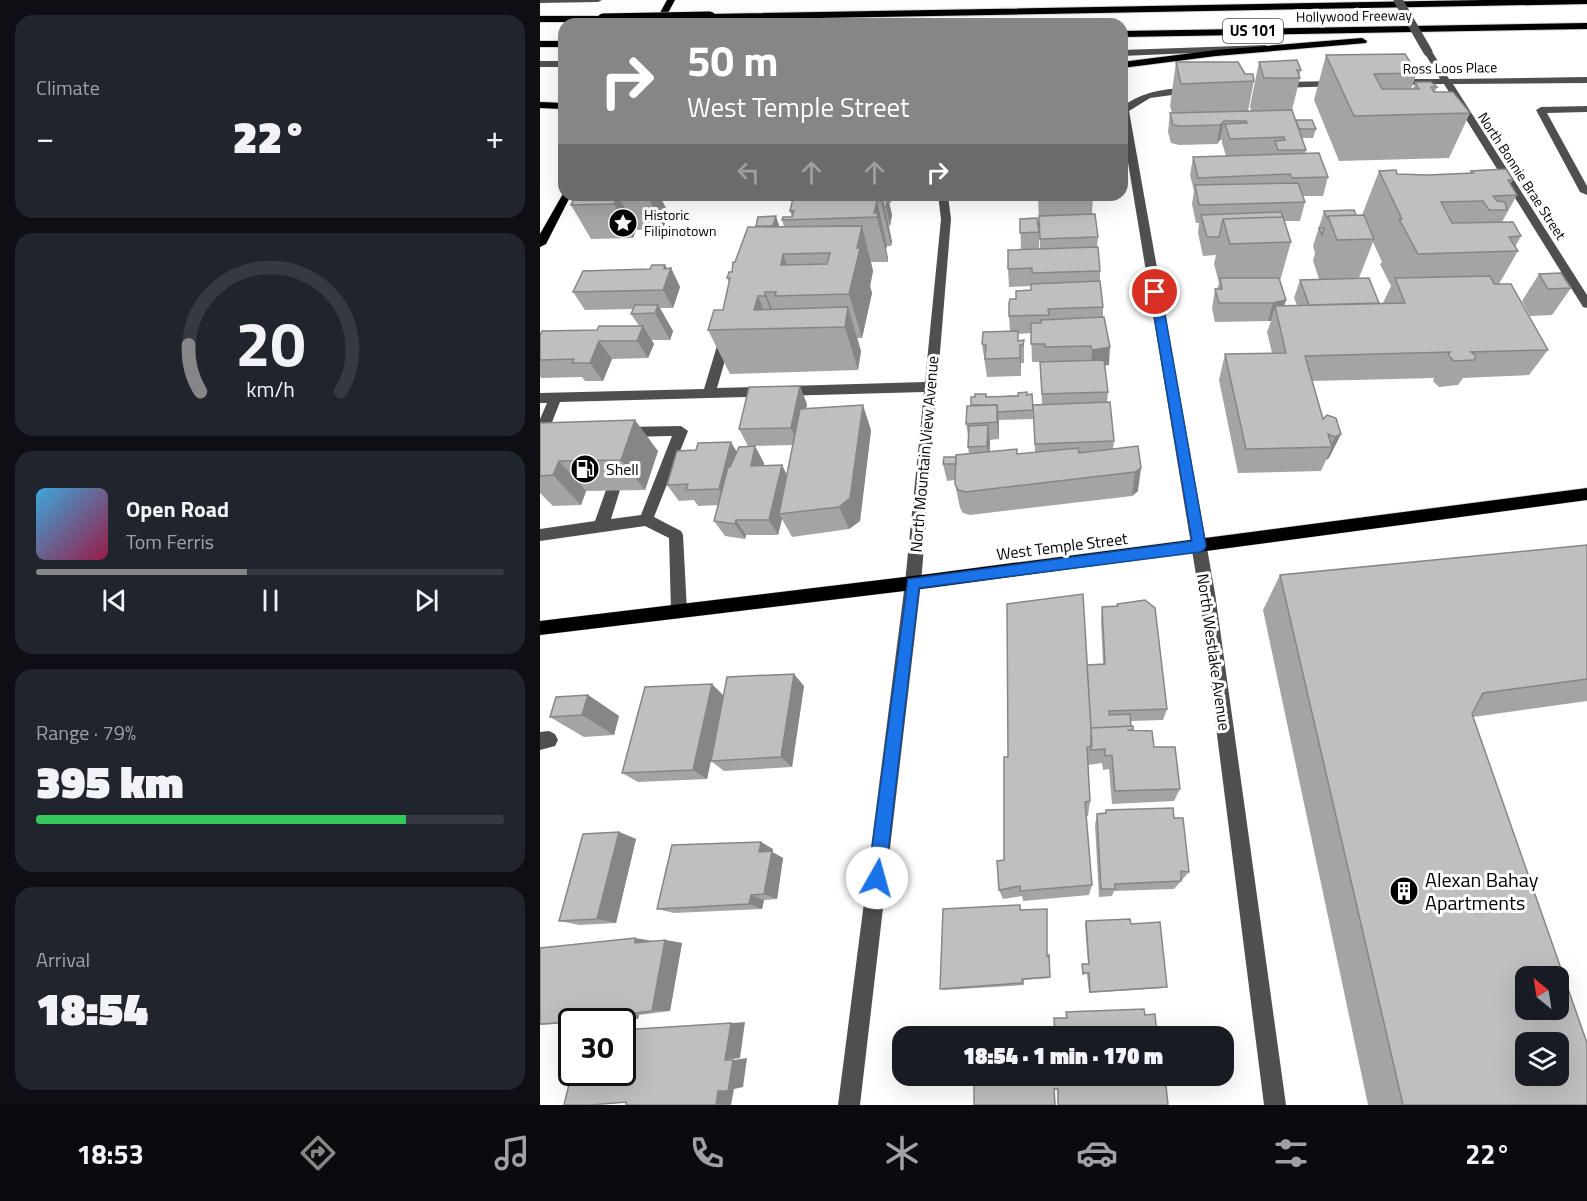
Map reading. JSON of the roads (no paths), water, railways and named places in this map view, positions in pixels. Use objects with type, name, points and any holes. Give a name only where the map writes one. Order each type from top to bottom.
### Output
[{"type":"highway","points":[[1484,0],[1533,2]]},
{"type":"highway","name":"Hollywood Freeway","points":[[656,18],[1587,1]]},
{"type":"highway","name":"Hollywood Freeway","points":[[540,19],[558,19]]},
{"type":"highway","name":"Hollywood Freeway","points":[[1128,34],[1587,26]]},
{"type":"highway","points":[[1128,64],[1297,45],[1570,27]]},
{"type":"highway","points":[[540,44],[558,44]]},
{"type":"highway","points":[[540,105],[558,106]]},
{"type":"main road","points":[[661,18],[671,0]]},
{"type":"main road","points":[[540,244],[563,201]]},
{"type":"main road","name":"West Temple Street","points":[[540,628],[913,583],[1587,494]]},
{"type":"street","points":[[540,1],[598,0]]},
{"type":"street","name":"North Bonnie Brae Street","points":[[1398,0],[1445,81],[1587,304]]},
{"type":"street","points":[[1128,53],[1297,45]]},
{"type":"street","points":[[540,64],[558,64]]},
{"type":"street","name":"Ross Loos Place","points":[[1382,83],[1587,80]]},
{"type":"street","points":[[1267,85],[1347,83]]},
{"type":"street","name":"North Westlake Avenue","points":[[1128,106],[1136,99],[1159,92],[1202,89]]},
{"type":"street","points":[[1587,109],[1541,110],[1587,192]]},
{"type":"street","name":"North Westlake Avenue","points":[[1128,133],[1200,546],[1275,1105]]},
{"type":"street","name":"North Mountain View Avenue","points":[[849,1105],[913,583],[946,219],[944,201]]},
{"type":"street","points":[[709,393],[728,328]]},
{"type":"street","points":[[540,398],[930,387]]},
{"type":"street","points":[[544,435],[556,398]]},
{"type":"street","points":[[608,433],[629,437],[681,430],[646,520]]},
{"type":"street","points":[[601,526],[613,490]]},
{"type":"street","points":[[540,535],[646,520],[676,535],[679,611]]},
{"type":"place","name":"Historic Filipinotown","points":[[623,223]]},
{"type":"place","name":"Shell","points":[[585,469]]},
{"type":"place","name":"Alexan Bahay Apartments","points":[[1404,891]]}]
